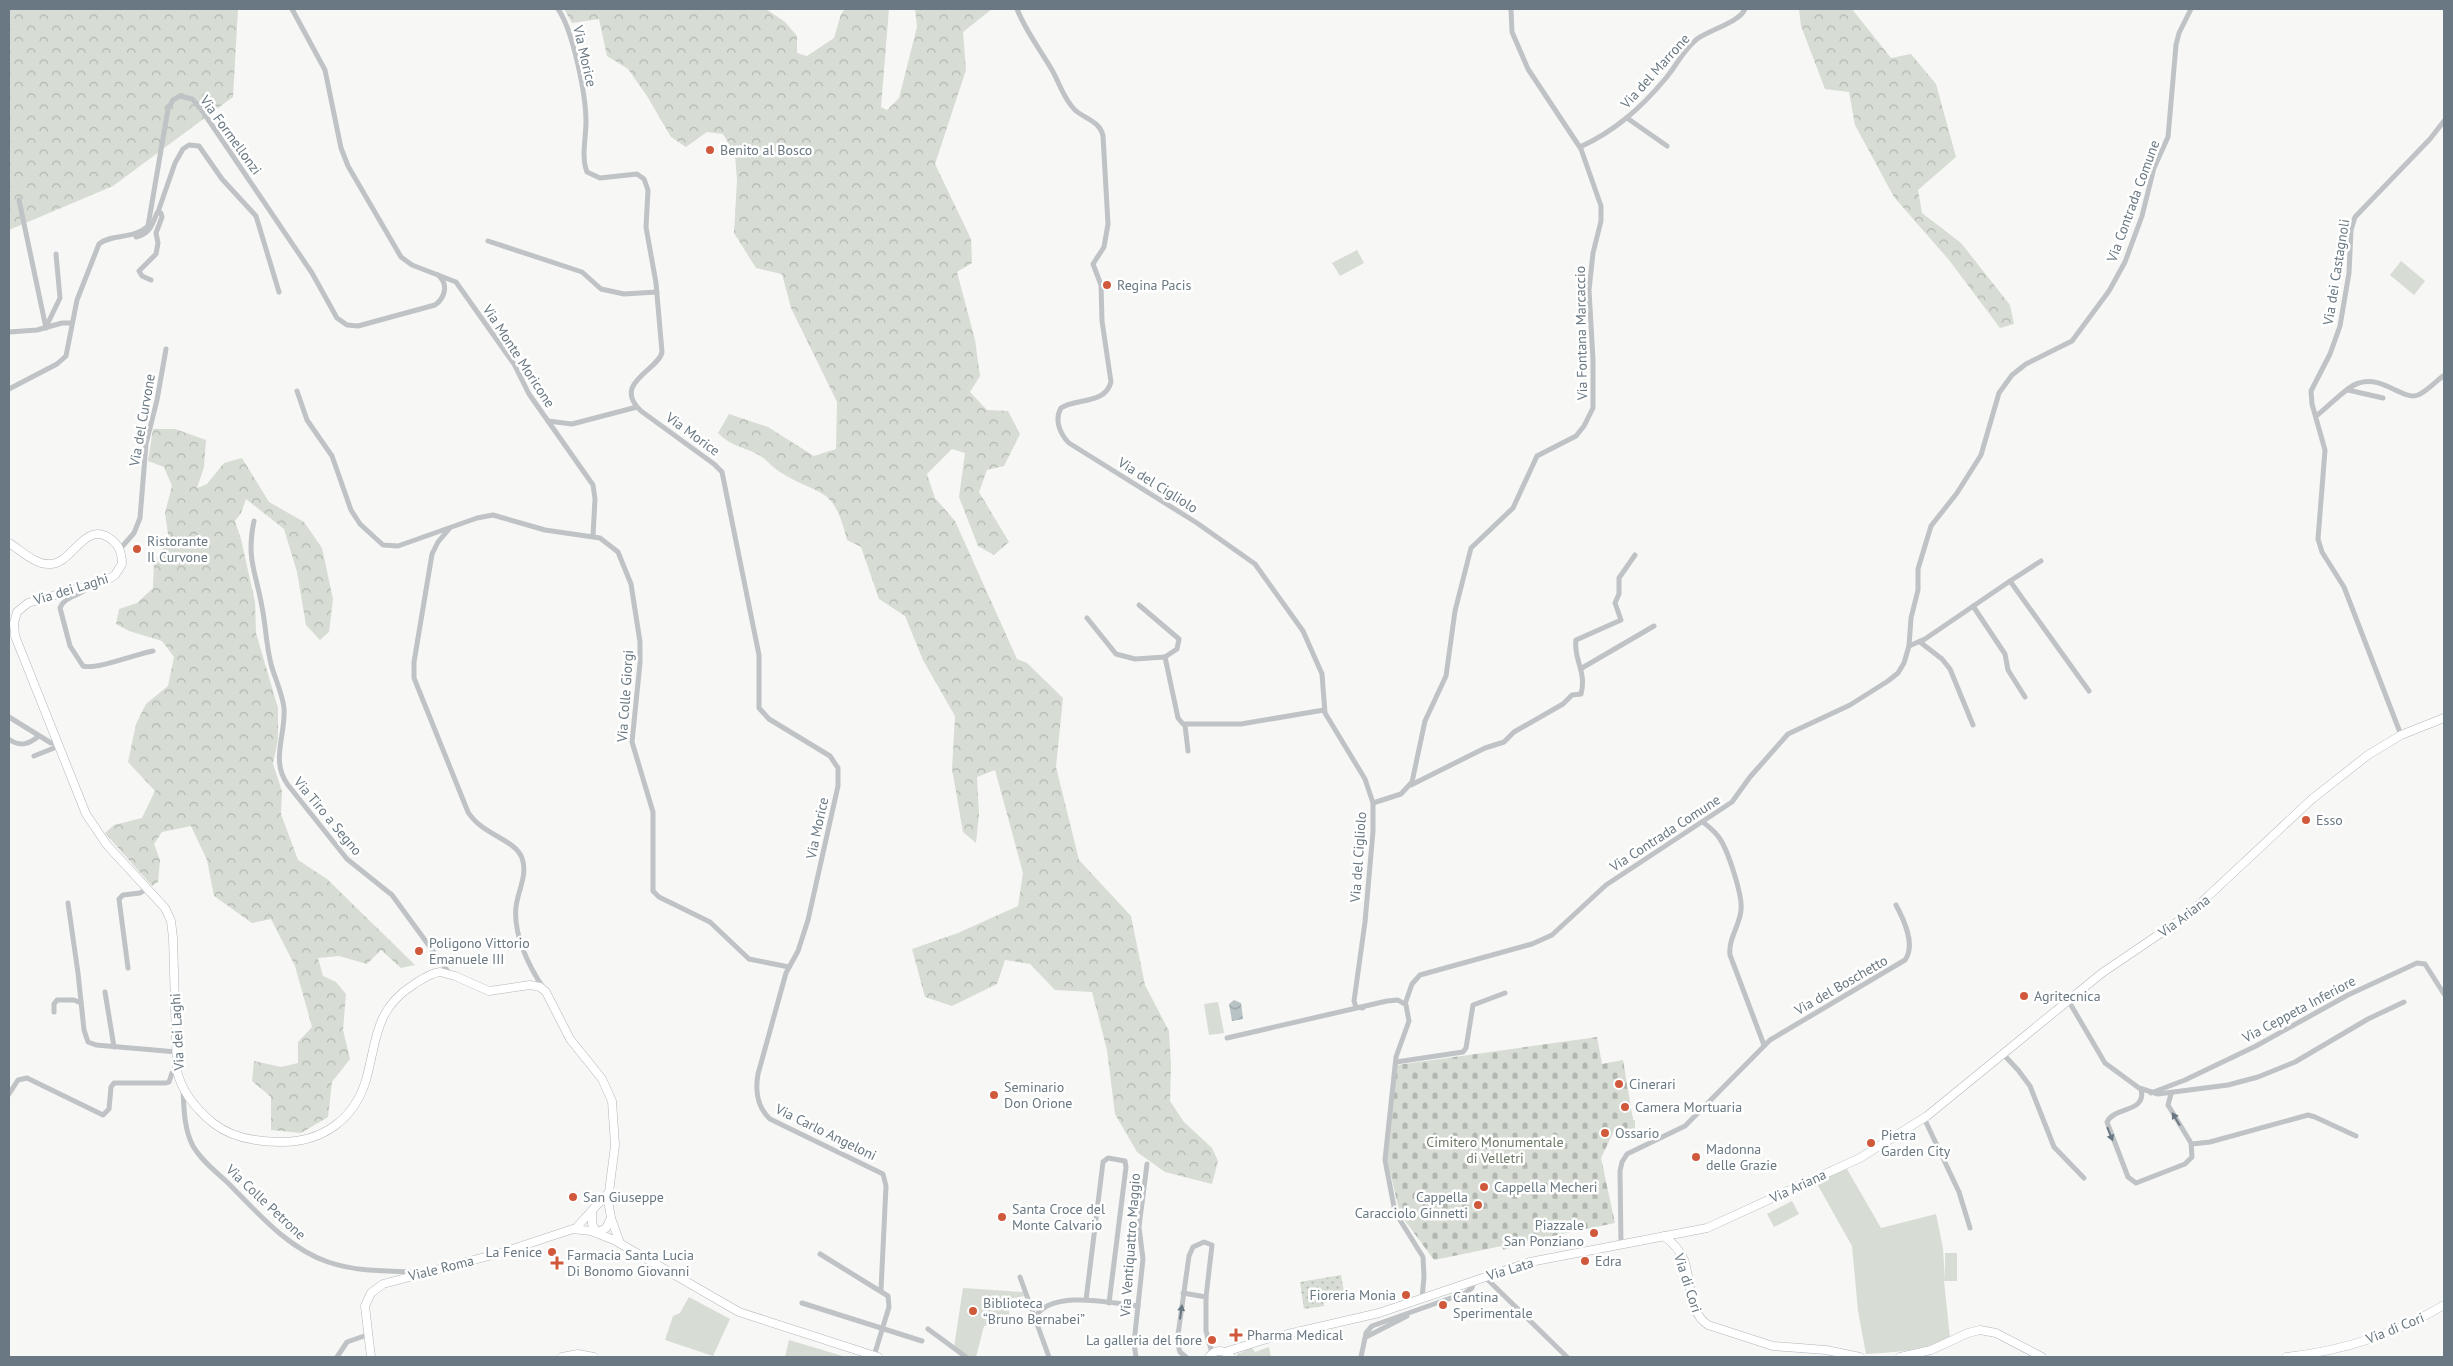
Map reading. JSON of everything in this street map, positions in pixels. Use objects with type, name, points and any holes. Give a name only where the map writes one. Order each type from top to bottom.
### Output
[{"type":"main road","name":"Via dei Laghi","points":[[9,543],[35,560],[47,564],[62,560],[83,539],[93,535],[109,537],[120,549],[122,561],[118,572],[107,580],[28,603],[18,610],[14,619],[15,636],[93,826],[114,853],[148,888],[166,910],[172,924],[178,1071],[182,1087],[190,1099],[210,1120],[234,1135],[274,1142],[299,1141],[317,1137],[337,1125],[354,1106],[366,1078],[377,1029],[392,1001],[411,986],[433,974],[449,974]]},
{"type":"main road","name":"Via Ariana","points":[[1664,1236],[1719,1224],[1860,1158],[1924,1118],[2112,965],[2189,914],[2325,788],[2371,752],[2401,735],[2444,718]]},
{"type":"main road","points":[[449,974],[489,991],[530,986],[540,987],[546,992],[570,1039],[602,1079],[612,1101],[615,1122],[615,1145],[608,1193],[611,1218],[620,1243]]},
{"type":"main road","points":[[575,1229],[608,1193]]},
{"type":"main road","points":[[592,1212],[592,1224],[597,1233],[606,1228],[611,1218]]},
{"type":"main road","name":"Viale Roma","points":[[371,1357],[365,1308],[371,1293],[388,1282],[495,1254],[575,1229],[597,1233],[620,1243],[740,1312],[876,1357]]},
{"type":"main road","name":"Via Lata","points":[[1209,1356],[1220,1350],[1229,1355],[1242,1346],[1366,1317],[1530,1262],[1664,1236]]},
{"type":"main road","name":"Via di Cori","points":[[1664,1236],[1683,1257],[1694,1305],[1703,1321],[1718,1329],[1784,1348],[1826,1350],[1860,1357]]},
{"type":"main road","name":"Via di Cori","points":[[2286,1357],[2317,1354],[2385,1334],[2416,1322],[2444,1306]]},
{"type":"main road","points":[[1900,1357],[1928,1351],[1968,1333],[1983,1330],[1998,1334],[2042,1357]]},
{"type":"main road","points":[[1784,1348],[1784,1357]]},
{"type":"main road","points":[[562,1357],[578,1354],[594,1357]]},
{"type":"street","name":"Via Monte Moricone","points":[[292,9],[326,70],[342,151],[356,182],[401,257],[412,265],[453,279],[457,283],[514,364],[530,396],[548,421],[572,424],[637,407]]},
{"type":"street","name":"Via Morice","points":[[558,9],[568,29],[582,93],[586,118],[586,170],[590,175],[600,178],[635,174],[645,181],[648,194],[646,229],[657,292],[662,355],[660,360],[643,372],[635,383],[633,393],[637,407],[722,472],[760,659],[759,708],[772,721],[828,755],[838,768],[838,782],[808,920],[798,950],[789,967]]},
{"type":"street","name":"Via del Cigliolo","points":[[1017,9],[1028,34],[1053,72],[1065,98],[1080,114],[1099,126],[1103,136],[1108,221],[1104,247],[1093,264],[1101,285],[1102,324],[1111,382],[1109,388],[1099,396],[1061,408],[1058,416],[1061,434],[1071,444],[1200,525],[1257,566],[1296,618],[1311,648],[1323,681],[1324,710],[1365,779],[1372,803],[1373,831],[1365,922],[1354,1001],[1356,1007],[1363,1008]]},
{"type":"street","name":"Via Fontana Marcaccio","points":[[1411,785],[1425,721],[1445,680],[1456,611],[1471,548],[1514,508],[1538,456],[1576,436],[1584,426],[1592,410],[1594,394],[1589,281],[1592,253],[1602,212],[1580,147],[1546,100],[1528,69],[1512,32],[1511,9]]},
{"type":"street","name":"Via del Marrone","points":[[1580,147],[1606,134],[1627,118],[1663,82],[1690,45],[1707,33],[1739,17],[1745,9]]},
{"type":"street","name":"Via Contrada Comune","points":[[1405,1004],[1413,982],[1423,974],[1532,944],[1552,935],[1606,885],[1735,799],[1750,777],[1788,734],[1836,712],[1891,679],[1902,666],[1909,646],[1911,620],[1918,592],[1918,569],[1931,526],[1958,494],[1981,454],[1999,392],[2009,379],[2026,364],[2072,341],[2112,286],[2126,258],[2142,216],[2154,168],[2168,137],[2176,45],[2179,33],[2191,9]]},
{"type":"street","name":"Via Formellonzi","points":[[9,389],[65,358],[79,294],[97,246],[106,240],[130,236],[144,230],[150,222],[168,109],[174,98],[184,96],[199,106],[312,273],[331,310],[342,322],[350,326],[358,326],[435,305],[441,300],[445,289],[443,280],[438,275]]},
{"type":"street","points":[[1627,118],[1667,146]]},
{"type":"street","name":"Via dei Castagnoli","points":[[2401,735],[2343,584],[2323,555],[2318,542],[2318,518],[2325,450],[2311,391],[2330,354],[2340,326],[2349,273],[2354,219],[2358,211],[2430,139],[2444,120]]},
{"type":"street","points":[[130,236],[136,237],[147,232],[158,212],[180,152],[189,145],[199,146],[220,176],[256,216],[280,292]]},
{"type":"street","points":[[19,200],[46,328]]},
{"type":"street","points":[[151,280],[142,276],[139,271],[156,254],[158,243],[156,234],[162,218],[158,212]]},
{"type":"street","points":[[488,241],[582,272],[601,290],[624,294],[657,292]]},
{"type":"street","points":[[46,328],[60,298],[56,254]]},
{"type":"street","points":[[9,332],[46,328],[64,322],[72,323]]},
{"type":"street","name":"Via del Curvone","points":[[120,549],[134,532],[140,518],[146,444],[157,400],[166,349]]},
{"type":"street","points":[[2316,416],[2360,382],[2378,382],[2404,394],[2417,395],[2442,376]]},
{"type":"street","points":[[2348,390],[2382,398]]},
{"type":"street","name":"Via Colle Giorgi","points":[[296,391],[307,420],[330,452],[351,510],[364,527],[387,546],[398,546],[484,516],[496,515],[545,530],[593,536],[607,541],[618,552],[632,587],[640,659],[632,742],[652,812],[653,891],[659,897],[710,922],[749,959],[789,967]]},
{"type":"street","points":[[548,421],[592,482],[595,499],[593,536]]},
{"type":"street","name":"Via Tiro a Segno","points":[[254,522],[250,542],[250,558],[262,607],[270,661],[284,710],[278,760],[283,777],[344,855],[392,896],[449,974]]},
{"type":"street","points":[[451,527],[438,542],[432,554],[414,676],[468,812],[481,827],[513,846],[521,855],[524,875],[516,905],[516,924],[532,968],[546,992]]},
{"type":"street","points":[[1372,803],[1401,794],[1411,785],[1485,748],[1503,743],[1514,732],[1563,704],[1572,695],[1580,695],[1583,682],[1582,668],[1575,649],[1576,640],[1620,620],[1615,603],[1620,594],[1619,578],[1635,555]]},
{"type":"street","points":[[1909,646],[1920,642],[2010,581],[2042,562]]},
{"type":"street","points":[[2010,581],[2089,691]]},
{"type":"street","points":[[90,585],[86,591],[64,601],[60,608],[70,646],[83,666],[90,667],[107,664],[153,651]]},
{"type":"street","points":[[1087,618],[1116,654],[1138,659],[1165,657],[1177,649],[1179,639],[1140,605]]},
{"type":"street","points":[[1973,606],[2005,654],[2007,668],[2025,697]]},
{"type":"street","points":[[1582,668],[1654,626]]},
{"type":"street","points":[[1920,642],[1948,666],[1973,725]]},
{"type":"street","points":[[1165,657],[1179,720],[1185,725],[1241,724],[1324,710]]},
{"type":"street","points":[[9,717],[39,736],[58,744]]},
{"type":"street","points":[[1185,725],[1188,751]]},
{"type":"street","points":[[10,740],[16,744],[25,744],[39,736]]},
{"type":"street","points":[[34,756],[58,744]]},
{"type":"street","points":[[1703,822],[1716,834],[1724,845],[1741,898],[1741,912],[1730,944],[1730,955],[1764,1045]]},
{"type":"street","points":[[128,968],[120,900],[123,895],[140,893],[148,888]]},
{"type":"street","points":[[68,903],[84,1030],[88,1042],[94,1045],[176,1052]]},
{"type":"street","name":"Via del Boschetto","points":[[1621,1245],[1620,1175],[1624,1158],[1636,1148],[1685,1126],[1764,1045],[1905,960],[1909,953],[1909,940],[1896,905]]},
{"type":"street","name":"Via Ceppeta Inferiore","points":[[2151,1093],[2185,1080],[2256,1046],[2348,995],[2417,963],[2425,964],[2444,994]]},
{"type":"street","name":"Via Carlo Angeloni","points":[[789,967],[758,1074],[758,1100],[764,1113],[772,1120],[883,1174],[886,1186],[881,1290]]},
{"type":"street","points":[[105,992],[114,1047]]},
{"type":"street","points":[[1396,1062],[1463,1052],[1466,1046],[1472,1005],[1505,993]]},
{"type":"street","points":[[54,1012],[57,1000],[74,1000],[81,1003]]},
{"type":"street","points":[[1227,1038],[1316,1016],[1395,1000],[1405,1004],[1409,1012],[1409,1021],[1396,1062],[1385,1162],[1395,1212],[1423,1257],[1422,1298]]},
{"type":"street","points":[[2068,1000],[2103,1060],[2141,1089],[2151,1093],[2171,1094],[2245,1081],[2282,1068],[2304,1058],[2368,1019],[2404,1002]]},
{"type":"street","points":[[2003,1054],[2028,1084],[2054,1147],[2084,1178]]},
{"type":"street","points":[[9,1094],[20,1079],[27,1078],[103,1115],[109,1109],[111,1087],[114,1083],[166,1083],[169,1082],[172,1073],[178,1071]]},
{"type":"street","name":"Via Colle Petrone","points":[[182,1087],[186,1126],[198,1153],[292,1243],[310,1255],[339,1266],[368,1270],[422,1272]]},
{"type":"street","points":[[2141,1089],[2142,1098],[2138,1104],[2111,1116],[2107,1122],[2130,1180],[2134,1183],[2141,1183],[2187,1163],[2192,1155],[2192,1144],[2168,1105],[2171,1094]]},
{"type":"street","points":[[2192,1144],[2210,1142],[2308,1115],[2315,1116],[2356,1136]]},
{"type":"street","points":[[1924,1118],[1959,1192],[1970,1228]]},
{"type":"street","points":[[1086,1300],[1103,1162],[1108,1158],[1120,1159],[1125,1161],[1126,1167],[1109,1303]]},
{"type":"street","name":"Via Ventiquattro Maggio","points":[[1136,1357],[1134,1343],[1144,1256],[1140,1224],[1147,1164]]},
{"type":"street","points":[[1186,1357],[1180,1352],[1177,1342],[1183,1293],[1190,1251],[1200,1243],[1212,1244],[1206,1297],[1205,1329],[1209,1356]]},
{"type":"street","points":[[820,1254],[888,1296],[890,1302],[876,1357]]},
{"type":"street","points":[[1485,1276],[1567,1357]]},
{"type":"street","points":[[1020,1277],[1049,1357]]},
{"type":"street","points":[[1361,1357],[1365,1337],[1368,1330],[1375,1324],[1465,1293],[1472,1288],[1474,1280]]},
{"type":"street","points":[[1183,1293],[1206,1297]]},
{"type":"street","points":[[1035,1317],[1046,1306],[1073,1300],[1138,1306]]},
{"type":"street","points":[[802,1303],[922,1341]]},
{"type":"street","points":[[928,1328],[966,1357]]},
{"type":"street","points":[[337,1357],[347,1342],[367,1335]]},
{"type":"green space","points":[[9,9],[238,9],[233,97],[113,186],[9,230]]},
{"type":"green space","points":[[564,9],[766,9],[785,22],[797,36],[797,53],[807,56],[834,38],[841,14],[845,9],[889,9],[881,107],[887,110],[899,98],[917,27],[915,9],[992,9],[963,32],[966,70],[935,164],[971,239],[972,263],[957,272],[975,340],[980,376],[970,392],[987,410],[1008,411],[1020,434],[1004,466],[987,470],[979,492],[1009,542],[994,555],[978,546],[959,497],[965,453],[952,449],[927,474],[935,498],[955,521],[1017,659],[1027,663],[1063,698],[1056,767],[1079,860],[1131,916],[1145,985],[1169,1031],[1171,1065],[1170,1101],[1184,1122],[1212,1148],[1218,1161],[1212,1184],[1165,1172],[1137,1152],[1115,1114],[1107,1050],[1092,992],[1055,990],[1030,964],[1005,960],[997,984],[952,1006],[925,997],[912,949],[958,933],[1018,906],[1023,873],[995,770],[977,777],[979,814],[976,843],[963,832],[952,769],[955,716],[923,660],[905,616],[879,599],[861,547],[847,540],[837,509],[831,501],[816,490],[780,472],[759,455],[732,444],[718,433],[729,414],[768,427],[814,456],[836,449],[837,402],[791,308],[782,274],[756,268],[734,233],[737,180],[735,154],[723,134],[707,132],[686,147],[671,137],[647,96],[628,69],[607,56],[599,19],[572,23]]},
{"type":"green space","points":[[1799,9],[1852,9],[1891,58],[1911,54],[1936,84],[1956,157],[1918,190],[1922,213],[1961,243],[2010,305],[2014,324],[2000,328],[1949,260],[1894,197],[1855,125],[1849,92],[1825,89],[1801,26]]},
{"type":"green space","points":[[1357,250],[1364,263],[1340,276],[1332,263]]},
{"type":"green space","points":[[2401,261],[2425,281],[2414,295],[2390,275]]},
{"type":"green space","points":[[153,429],[175,429],[206,440],[204,467],[197,488],[207,484],[224,463],[242,458],[269,502],[304,522],[322,548],[333,599],[329,632],[320,640],[306,625],[297,572],[284,529],[246,499],[241,513],[235,521],[241,539],[255,602],[256,633],[278,708],[278,739],[273,764],[282,791],[281,814],[298,860],[327,879],[415,965],[401,968],[381,950],[367,964],[339,956],[318,958],[323,976],[336,982],[346,994],[343,1030],[350,1059],[332,1082],[328,1117],[301,1133],[271,1130],[271,1097],[252,1081],[254,1061],[281,1067],[298,1063],[298,1042],[312,1027],[295,966],[271,919],[252,923],[214,896],[207,860],[191,826],[162,832],[154,844],[160,860],[158,882],[152,886],[105,833],[114,825],[142,818],[155,791],[128,762],[136,724],[146,704],[168,686],[174,657],[162,641],[129,631],[116,624],[119,609],[137,603],[153,588],[154,561],[169,541],[165,513],[172,486],[164,467],[148,461]]},
{"type":"green space","points":[[1218,1002],[1224,1033],[1209,1035],[1204,1004]]},
{"type":"green space","name":"Cimitero Monumentale di Velletri","points":[[1597,1037],[1602,1064],[1623,1060],[1633,1120],[1635,1120],[1635,1129],[1615,1129],[1601,1158],[1615,1223],[1515,1244],[1515,1247],[1503,1250],[1502,1246],[1434,1260],[1400,1214],[1387,1159],[1397,1065]]},
{"type":"green space","points":[[1847,1169],[1881,1228],[1936,1214],[1943,1248],[1945,1280],[1945,1253],[1957,1253],[1957,1281],[1944,1281],[1950,1338],[1919,1348],[1866,1354],[1858,1311],[1852,1246],[1816,1182]]},
{"type":"green space","points":[[1792,1201],[1799,1214],[1774,1227],[1767,1214]]},
{"type":"green space","points":[[1341,1275],[1344,1292],[1323,1296],[1324,1306],[1304,1309],[1300,1282]]},
{"type":"green space","points":[[963,1288],[1023,1292],[1024,1296],[1007,1300],[1011,1322],[984,1326],[976,1357],[969,1357],[954,1347]]},
{"type":"green space","points":[[689,1297],[730,1319],[713,1356],[665,1340],[673,1316],[680,1313]]},
{"type":"green space","points":[[789,1340],[846,1357],[785,1357]]},
{"type":"green space","points":[[1269,1347],[1271,1357],[1237,1357],[1237,1354],[1252,1348],[1255,1352]]},
{"type":"water","points":[[1234,1000],[1241,1003],[1243,1019],[1232,1021],[1229,1004]]},
{"type":"place","name":"Benito al Bosco","points":[[710,150]]},
{"type":"place","name":"Regina Pacis","points":[[1107,285]]},
{"type":"place","name":"Ristorante Il Curvone","points":[[137,549]]},
{"type":"place","name":"Esso","points":[[2306,820]]},
{"type":"place","name":"Poligono Vittorio Emanuele III","points":[[419,951]]},
{"type":"place","name":"Agritecnica","points":[[2024,996]]},
{"type":"place","name":"Cinerari","points":[[1619,1084]]},
{"type":"place","name":"Seminario Don Orione","points":[[994,1095]]},
{"type":"place","name":"Camera Mortuaria","points":[[1625,1107]]},
{"type":"place","name":"Ossario","points":[[1605,1133]]},
{"type":"place","name":"Pietra Garden City","points":[[1871,1143]]},
{"type":"place","name":"Madonna delle Grazie","points":[[1696,1157]]},
{"type":"place","name":"Cappella Mecheri","points":[[1484,1187]]},
{"type":"place","name":"San Giuseppe","points":[[573,1197]]},
{"type":"place","name":"Cappella Caracciolo Ginnetti","points":[[1478,1205]]},
{"type":"place","name":"Santa Croce del Monte Calvario","points":[[1002,1217]]},
{"type":"place","name":"Piazzale San Ponziano","points":[[1594,1233]]},
{"type":"place","name":"La Fenice","points":[[552,1252]]},
{"type":"place","name":"Edra","points":[[1585,1261]]},
{"type":"place","name":"Farmacia Santa Lucia Di Bonomo Giovanni","points":[[557,1263]]},
{"type":"place","name":"Fioreria Monia","points":[[1406,1295]]},
{"type":"place","name":"Cantina Sperimentale","points":[[1443,1305]]},
{"type":"place","name":"Biblioteca “Bruno Bernabei”","points":[[973,1311]]},
{"type":"place","name":"Pharma Medical","points":[[1236,1335]]},
{"type":"place","name":"La galleria del fiore","points":[[1212,1340]]}]
